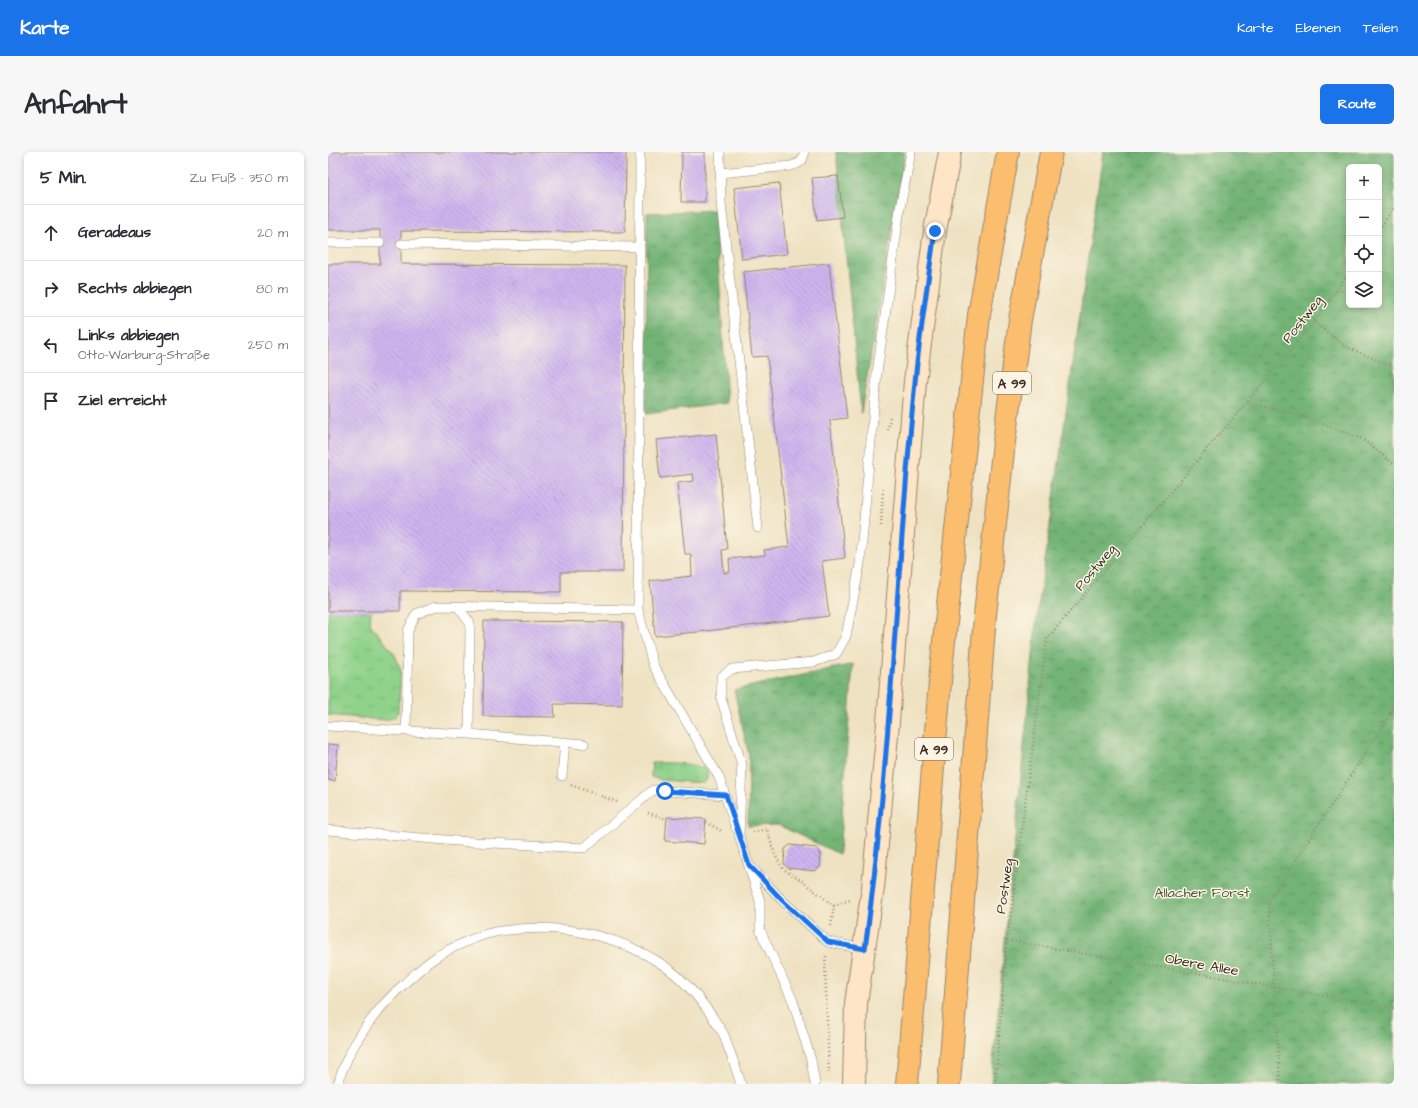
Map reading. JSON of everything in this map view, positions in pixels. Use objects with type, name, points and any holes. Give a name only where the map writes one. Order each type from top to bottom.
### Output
[{"type":"highway","name":"A 99","points":[[907,1084],[941,670],[979,315],[1008,152]]},
{"type":"highway","name":"A 99","points":[[948,1084],[985,615],[1020,320],[1051,152]]},
{"type":"main road","points":[[854,1084],[856,1003],[873,888],[885,758],[915,381],[935,231],[950,152]]},
{"type":"lane","points":[[640,152],[638,610],[653,665],[719,778],[726,795],[760,901],[760,930],[793,1001],[811,1060],[815,1084]]},
{"type":"lane","points":[[720,152],[721,203],[758,528]]},
{"type":"lane","points":[[720,173],[791,166],[800,163],[804,159],[804,152]]},
{"type":"lane","points":[[738,834],[742,765],[721,698],[721,677],[732,669],[814,662],[836,654],[846,636],[860,564],[877,373],[900,208],[911,152]]},
{"type":"lane","points":[[328,242],[380,243]]},
{"type":"lane","points":[[401,244],[639,247]]},
{"type":"lane","points":[[406,731],[408,631],[416,614],[436,606],[638,610]]},
{"type":"lane","points":[[458,606],[470,623],[469,734]]},
{"type":"lane","points":[[328,726],[469,734],[584,744]]},
{"type":"lane","points":[[562,776],[565,742]]},
{"type":"lane","points":[[328,830],[584,848],[653,790],[726,795]]},
{"type":"lane","points":[[749,865],[782,900],[828,942],[865,949]]},
{"type":"lane","points":[[338,1084],[341,1071],[355,1045],[390,996],[438,956],[466,942],[493,932],[550,928],[581,931],[610,938],[636,949],[664,966],[686,984],[723,1032],[742,1084]]},
{"type":"path","points":[[1382,225],[1394,208]]},
{"type":"path","name":"Postweg","points":[[995,1084],[1007,940],[1047,640],[1314,322],[1346,276]]},
{"type":"path","points":[[1314,322],[1348,348],[1394,367]]},
{"type":"path","points":[[1246,403],[1300,415],[1362,439],[1394,464]]},
{"type":"path","points":[[1280,1084],[1269,901],[1388,718],[1394,703]]},
{"type":"path","points":[[562,776],[567,783],[667,819]]},
{"type":"path","points":[[767,829],[776,855],[783,869],[798,878],[834,906]]},
{"type":"path","name":"Obere Allee","points":[[1007,940],[1394,1008]]},
{"type":"path","points":[[828,942],[825,964],[829,1076]]},
{"type":"green space","points":[[836,152],[905,152],[861,413]]},
{"type":"green space","name":"Allacher Forst","points":[[1103,152],[1394,152],[1394,1084],[991,1084],[1036,624]]},
{"type":"green space","points":[[715,210],[727,403],[646,414],[647,213]]},
{"type":"green space","points":[[328,611],[371,611],[370,624],[395,655],[401,671],[398,713],[394,718],[383,720],[328,715]]},
{"type":"green space","points":[[853,664],[839,854],[778,825],[748,826],[749,756],[734,690]]},
{"type":"green space","points":[[652,763],[680,763],[694,765],[707,769],[707,779],[704,783],[662,780],[651,777]]},
{"type":"building","points":[[328,152],[626,152],[625,232],[401,231],[401,264],[625,265],[623,572],[561,572],[561,592],[400,591],[400,611],[328,611],[328,264],[380,264],[380,230],[328,230]]},
{"type":"building","points":[[682,152],[705,152],[705,202],[681,202]]},
{"type":"building","points":[[838,176],[843,217],[817,220],[812,178]]},
{"type":"building","points":[[779,183],[787,254],[742,259],[734,188]]},
{"type":"building","points":[[829,263],[847,418],[830,420],[845,558],[822,561],[829,616],[655,636],[650,581],[692,576],[691,554],[685,554],[677,483],[694,481],[693,474],[660,478],[656,440],[716,434],[727,549],[722,550],[724,573],[730,572],[729,559],[765,555],[764,550],[789,547],[767,356],[752,357],[743,272]]},
{"type":"building","points":[[484,621],[623,622],[622,705],[554,704],[555,717],[483,716]]},
{"type":"building","points":[[328,744],[338,745],[335,781],[328,780]]},
{"type":"building","points":[[667,817],[706,819],[704,844],[665,841]]},
{"type":"building","points":[[790,845],[817,848],[821,853],[820,867],[815,871],[788,868],[784,864],[785,849]]},
{"type":"route","points":[[665,791],[726,795],[749,865],[782,900],[828,942],[865,949],[873,888],[887,735],[915,381],[935,231]]}]
